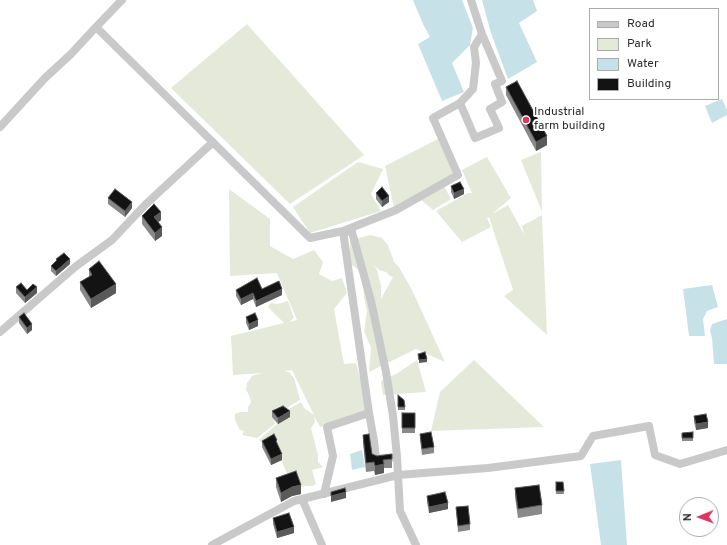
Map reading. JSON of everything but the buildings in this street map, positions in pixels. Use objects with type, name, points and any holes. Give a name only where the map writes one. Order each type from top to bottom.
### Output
[{"type":"street","points":[[0,127],[45,78],[122,0]]},
{"type":"street","points":[[460,103],[475,138],[499,128],[490,109],[502,102],[495,84],[502,81],[482,34],[471,0]]},
{"type":"street","points":[[96,27],[310,238],[343,231],[396,210],[458,175],[433,118],[460,103],[473,89],[476,63],[474,47],[482,34]]},
{"type":"street","points":[[0,332],[75,267],[112,240],[145,205],[213,142]]},
{"type":"street","points":[[343,231],[376,459],[397,457]]},
{"type":"street","points":[[343,231],[352,232],[369,294],[386,372],[398,449],[397,457],[400,511],[416,545]]},
{"type":"street","points":[[324,494],[333,456],[327,427],[369,413]]},
{"type":"street","points":[[212,545],[294,501],[398,475],[488,468],[581,456],[593,436],[649,426],[655,454],[680,464],[727,450]]},
{"type":"street","points":[[302,499],[322,545]]},
{"type":"green space","points":[[247,24],[364,155],[290,204],[171,88]]},
{"type":"green space","points":[[440,138],[456,173],[394,208],[385,166]]},
{"type":"green space","points":[[541,152],[542,212],[521,160]]},
{"type":"green space","points":[[487,157],[511,198],[492,214],[508,205],[524,234],[522,226],[542,215],[547,335],[504,296],[513,290],[489,217],[487,218],[491,227],[462,242],[436,211],[468,193],[472,193],[462,170]]},
{"type":"green space","points":[[358,162],[383,169],[371,194],[381,211],[310,233],[293,207]]},
{"type":"green space","points":[[444,186],[451,199],[433,210],[420,199]]},
{"type":"green space","points":[[229,189],[270,219],[270,246],[293,259],[314,250],[323,262],[319,274],[332,281],[342,278],[347,293],[334,309],[344,364],[356,363],[369,413],[320,427],[314,416],[315,422],[311,428],[318,455],[318,462],[323,467],[312,470],[316,484],[313,486],[299,487],[289,478],[283,464],[282,456],[259,440],[277,424],[274,418],[275,424],[257,438],[242,435],[244,431],[240,430],[235,420],[235,414],[240,412],[248,412],[248,407],[251,402],[246,390],[247,383],[252,376],[262,373],[233,375],[231,336],[284,323],[268,307],[271,303],[277,304],[288,301],[294,318],[289,322],[297,320],[277,273],[230,276]],"holes":[[[292,370],[314,415],[304,408],[301,402],[285,411],[290,417],[289,419],[283,412],[300,400],[294,378],[289,372],[284,371]]]},
{"type":"green space","points":[[371,235],[382,238],[388,245],[394,262],[399,267],[412,290],[445,362],[416,349],[369,372],[371,348],[364,331],[367,311],[363,280],[361,272],[351,264],[350,240]],"holes":[[[374,265],[379,270],[386,272],[393,277],[381,299],[381,286],[377,270]]]},
{"type":"green space","points":[[417,360],[426,392],[383,395],[381,381],[396,374]]},
{"type":"green space","points":[[474,360],[544,427],[431,431],[440,392]]},
{"type":"water","points":[[413,0],[462,0],[473,28],[470,45],[452,63],[464,92],[442,101],[418,44],[430,37]]},
{"type":"water","points":[[482,0],[533,0],[537,11],[519,23],[537,62],[508,79],[491,33]]},
{"type":"water","points":[[722,99],[727,110],[727,115],[712,123],[705,106]]},
{"type":"water","points":[[712,285],[718,307],[707,311],[703,319],[705,336],[689,336],[683,289]]},
{"type":"water","points":[[727,319],[727,364],[714,364],[710,331],[712,324]]},
{"type":"water","points":[[362,450],[365,467],[352,470],[350,454]]},
{"type":"water","points":[[621,460],[627,545],[601,545],[590,464]]},
{"type":"place","name":"Industrial farm building","points":[[526,120]]}]
